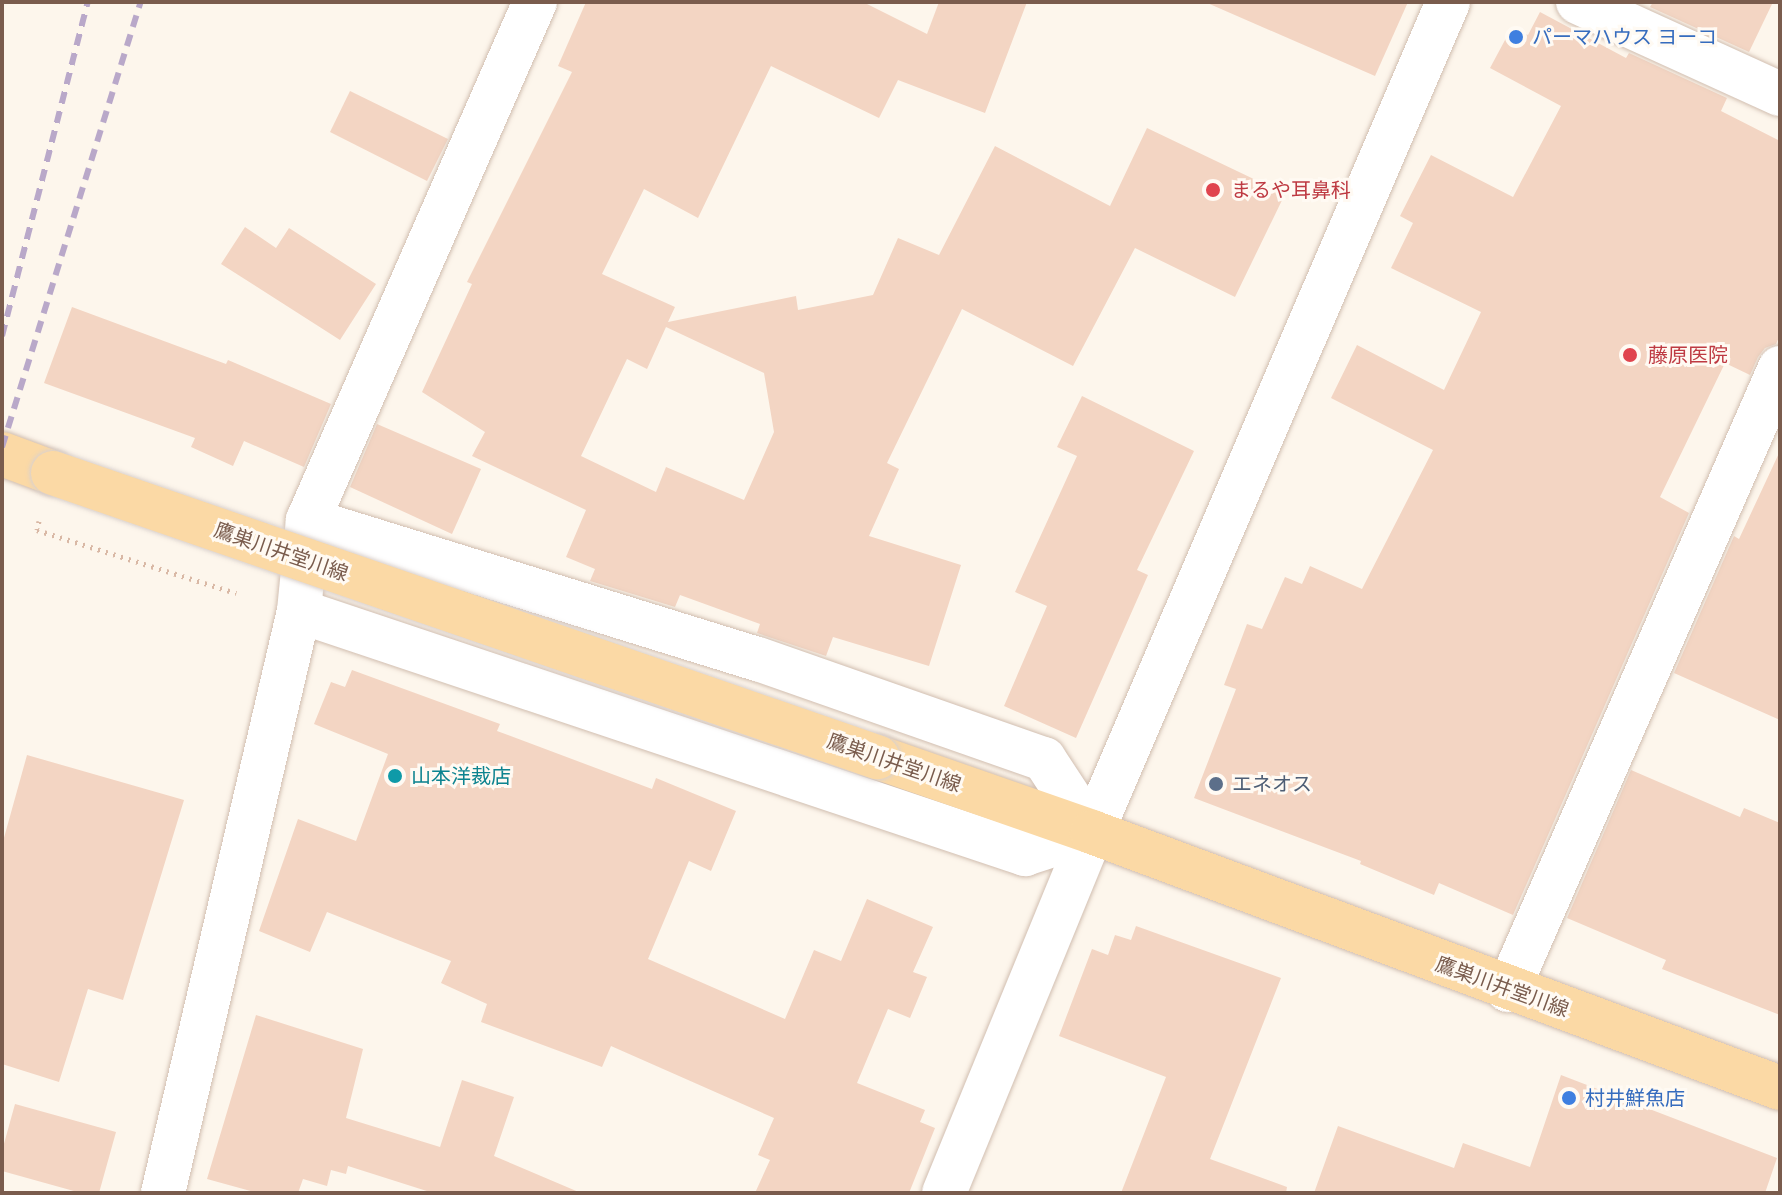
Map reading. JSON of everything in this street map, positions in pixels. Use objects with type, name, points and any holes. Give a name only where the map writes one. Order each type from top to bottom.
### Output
[{"type":"main road","name":"鷹巣川井堂川線","points":[[2,454],[1092,832],[1508,990],[1780,1088]]},
{"type":"street","points":[[163,1193],[299,611],[308,520],[535,2]]},
{"type":"street","points":[[944,1193],[1092,832],[1448,2]]},
{"type":"street","points":[[1578,2],[1780,94]]},
{"type":"street","points":[[1508,990],[1780,368]]},
{"type":"street","points":[[308,520],[758,659],[1044,759],[1092,832]]},
{"type":"street","points":[[299,611],[1025,854],[1092,832]]},
{"type":"path","points":[[154,569],[299,611]]},
{"type":"building","points":[[586,2],[863,2],[927,34],[939,2],[1027,2],[985,113],[898,80],[879,118],[771,66],[698,218],[644,189],[602,274],[675,307],[668,322],[796,296],[798,310],[873,295],[898,238],[939,255],[995,146],[1110,206],[1147,128],[1285,194],[1235,297],[1135,248],[1073,366],[962,309],[887,463],[899,469],[869,536],[961,565],[929,666],[833,637],[826,656],[757,633],[760,624],[680,595],[675,607],[590,581],[595,569],[566,557],[586,510],[472,456],[485,432],[422,392],[472,284],[467,282],[572,72],[558,66]],"holes":[[[666,327],[764,373],[774,432],[744,500],[666,467],[656,492],[581,456],[627,359],[647,369]]]},
{"type":"building","points":[[1205,2],[1408,2],[1375,76]]},
{"type":"building","points":[[1653,2],[1773,2],[1749,52],[1650,7]]},
{"type":"building","points":[[1540,12],[1626,58],[1629,53],[1727,98],[1721,111],[1780,141],[1780,335],[1776,344],[1765,348],[1758,357],[1750,375],[1725,363],[1660,497],[1689,513],[1513,915],[1439,883],[1434,895],[1360,864],[1361,861],[1194,798],[1236,689],[1224,685],[1247,624],[1262,629],[1285,577],[1302,584],[1310,566],[1362,589],[1433,450],[1331,398],[1357,345],[1444,390],[1481,312],[1391,268],[1413,223],[1400,216],[1431,155],[1513,197],[1561,106],[1490,68],[1512,27],[1528,35]]},
{"type":"building","points":[[350,91],[448,139],[427,181],[330,132]]},
{"type":"building","points":[[245,227],[276,248],[289,228],[376,284],[340,340],[221,264]]},
{"type":"building","points":[[72,307],[226,364],[228,360],[331,404],[304,467],[244,441],[233,466],[191,447],[195,438],[44,383]]},
{"type":"building","points":[[1082,396],[1194,451],[1137,570],[1148,575],[1076,738],[1004,706],[1047,606],[1015,592],[1077,456],[1057,447]]},
{"type":"building","points":[[377,424],[481,469],[452,534],[350,487]]},
{"type":"building","points":[[1780,451],[1780,720],[1674,673],[1734,536],[1739,539]]},
{"type":"building","points":[[352,670],[500,724],[497,731],[652,789],[656,778],[736,811],[711,871],[689,861],[648,959],[785,1019],[814,950],[841,961],[867,899],[933,927],[913,972],[927,977],[910,1018],[888,1009],[857,1083],[925,1110],[920,1122],[935,1128],[909,1193],[755,1193],[770,1160],[758,1155],[774,1118],[611,1046],[602,1067],[481,1022],[487,1004],[441,983],[451,961],[327,912],[310,952],[259,931],[298,819],[356,841],[388,754],[314,724],[331,682],[345,687]]},
{"type":"building","points":[[27,755],[184,800],[123,1000],[88,989],[59,1082],[2,1064],[2,845]]},
{"type":"building","points":[[1631,770],[1740,817],[1744,808],[1780,823],[1780,1015],[1662,969],[1666,960],[1567,918]]},
{"type":"building","points":[[1136,926],[1281,978],[1210,1159],[1287,1187],[1286,1193],[1121,1193],[1166,1077],[1059,1036],[1092,949],[1108,955],[1115,935],[1131,940]]},
{"type":"building","points":[[256,1015],[363,1049],[346,1118],[440,1147],[462,1080],[514,1097],[494,1156],[581,1193],[433,1193],[348,1166],[346,1174],[331,1170],[327,1186],[303,1179],[298,1193],[258,1193],[207,1179]]},
{"type":"building","points":[[1561,1075],[1777,1158],[1765,1193],[1314,1193],[1338,1126],[1454,1168],[1463,1143],[1530,1167]]},
{"type":"building","points":[[15,1104],[116,1132],[99,1193],[81,1193],[2,1171],[2,1151]]},
{"type":"railway","points":[[2,336],[88,2]]},
{"type":"railway","points":[[2,447],[141,2]]},
{"type":"place","name":"パーマハウス ヨーコ","points":[[1516,37]]},
{"type":"place","name":"まるや耳鼻科","points":[[1213,190]]},
{"type":"place","name":"藤原医院","points":[[1630,355]]},
{"type":"place","name":"山本洋裁店","points":[[395,776]]},
{"type":"place","name":"エネオス","points":[[1216,784]]},
{"type":"place","name":"村井鮮魚店","points":[[1569,1098]]}]
